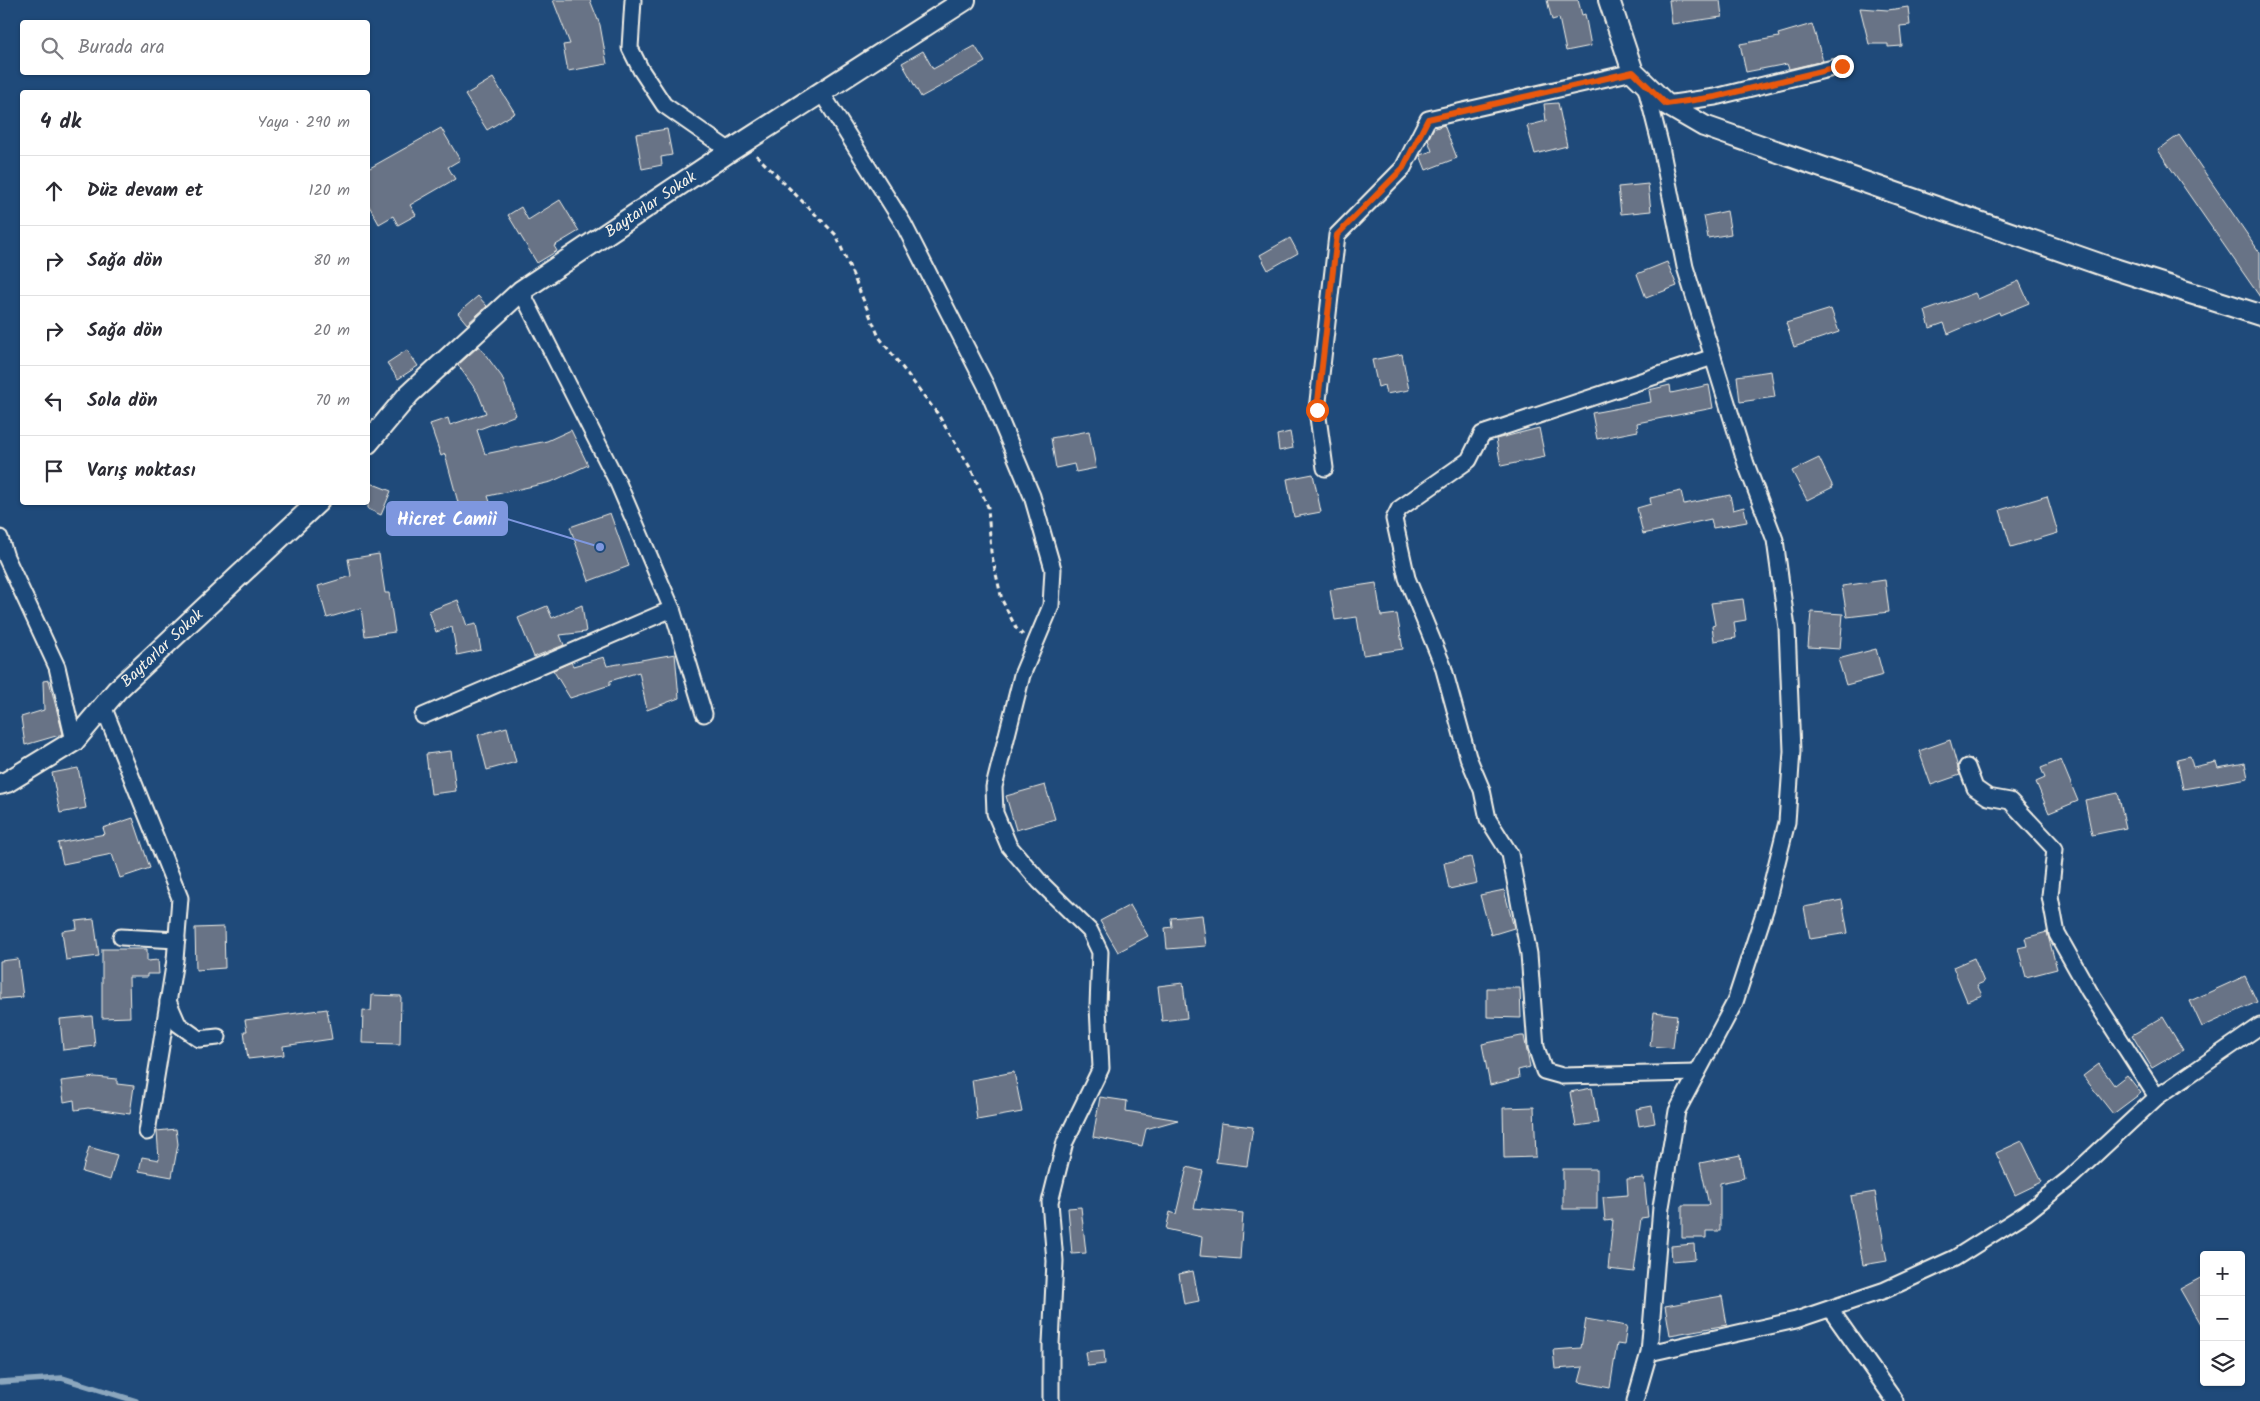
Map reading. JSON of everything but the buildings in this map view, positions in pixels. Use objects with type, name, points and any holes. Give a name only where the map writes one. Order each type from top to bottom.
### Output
[{"type":"street","points":[[633,0],[630,48],[641,70],[664,104],[737,147]]},
{"type":"street","name":"Baytarlar Sokak","points":[[370,441],[409,394],[521,291],[737,147],[965,0]]},
{"type":"street","points":[[1609,0],[1639,78],[1661,147],[1685,267],[1746,464],[1775,540],[1787,628],[1792,752],[1786,822],[1766,907],[1735,1002],[1677,1110],[1661,1207],[1649,1353],[1635,1401]]},
{"type":"street","points":[[1666,104],[1715,97],[1842,66]]},
{"type":"street","points":[[1639,78],[1666,104],[1704,126],[2105,266],[2260,315]]},
{"type":"street","points":[[1325,468],[1317,410],[1337,235],[1403,168],[1428,119],[1639,78]]},
{"type":"street","points":[[822,92],[903,222],[986,386],[1032,496],[1052,569],[1052,606],[1022,675],[994,787],[995,813],[1009,846],[1040,882],[1090,931],[1100,952],[1098,1006],[1101,1068],[1065,1142],[1050,1202],[1055,1261],[1051,1344],[1051,1401]]},
{"type":"street","points":[[521,291],[618,483],[672,609],[704,714]]},
{"type":"street","points":[[1697,1072],[1562,1076],[1544,1071],[1536,1046],[1529,954],[1510,854],[1488,819],[1482,790],[1468,757],[1443,666],[1406,578],[1394,519],[1399,509],[1469,460],[1482,434],[1713,357]]},
{"type":"street","name":"Baytarlar Sokak","points":[[0,784],[7,782],[74,742],[117,690],[315,505]]},
{"type":"street","points":[[0,538],[6,557],[57,667],[74,742]]},
{"type":"street","points":[[423,716],[672,609]]},
{"type":"street","points":[[104,706],[180,898],[177,940],[147,1132]]},
{"type":"street","points":[[1967,767],[1976,788],[1988,798],[2010,801],[2055,849],[2050,896],[2057,934],[2089,991],[2158,1098]]},
{"type":"street","points":[[121,937],[177,940]]},
{"type":"street","points":[[168,1001],[178,1024],[199,1039],[218,1037]]},
{"type":"street","points":[[1649,1353],[1796,1320],[1885,1290],[1954,1258],[2026,1213],[2070,1178],[2158,1098],[2260,1026]]},
{"type":"street","points":[[1830,1309],[1895,1401]]},
{"type":"path","points":[[737,147],[836,235],[879,337],[937,413],[971,469],[988,507],[991,552],[1002,600],[1016,628],[1034,646]]},
{"type":"waterway","points":[[0,1382],[62,1378],[136,1401]]},
{"type":"place","name":"Hicret Camii","points":[[600,547]]},
{"type":"route","points":[[1317,410],[1337,235],[1403,168],[1428,119],[1633,72],[1666,104],[1715,97],[1842,66]]}]
